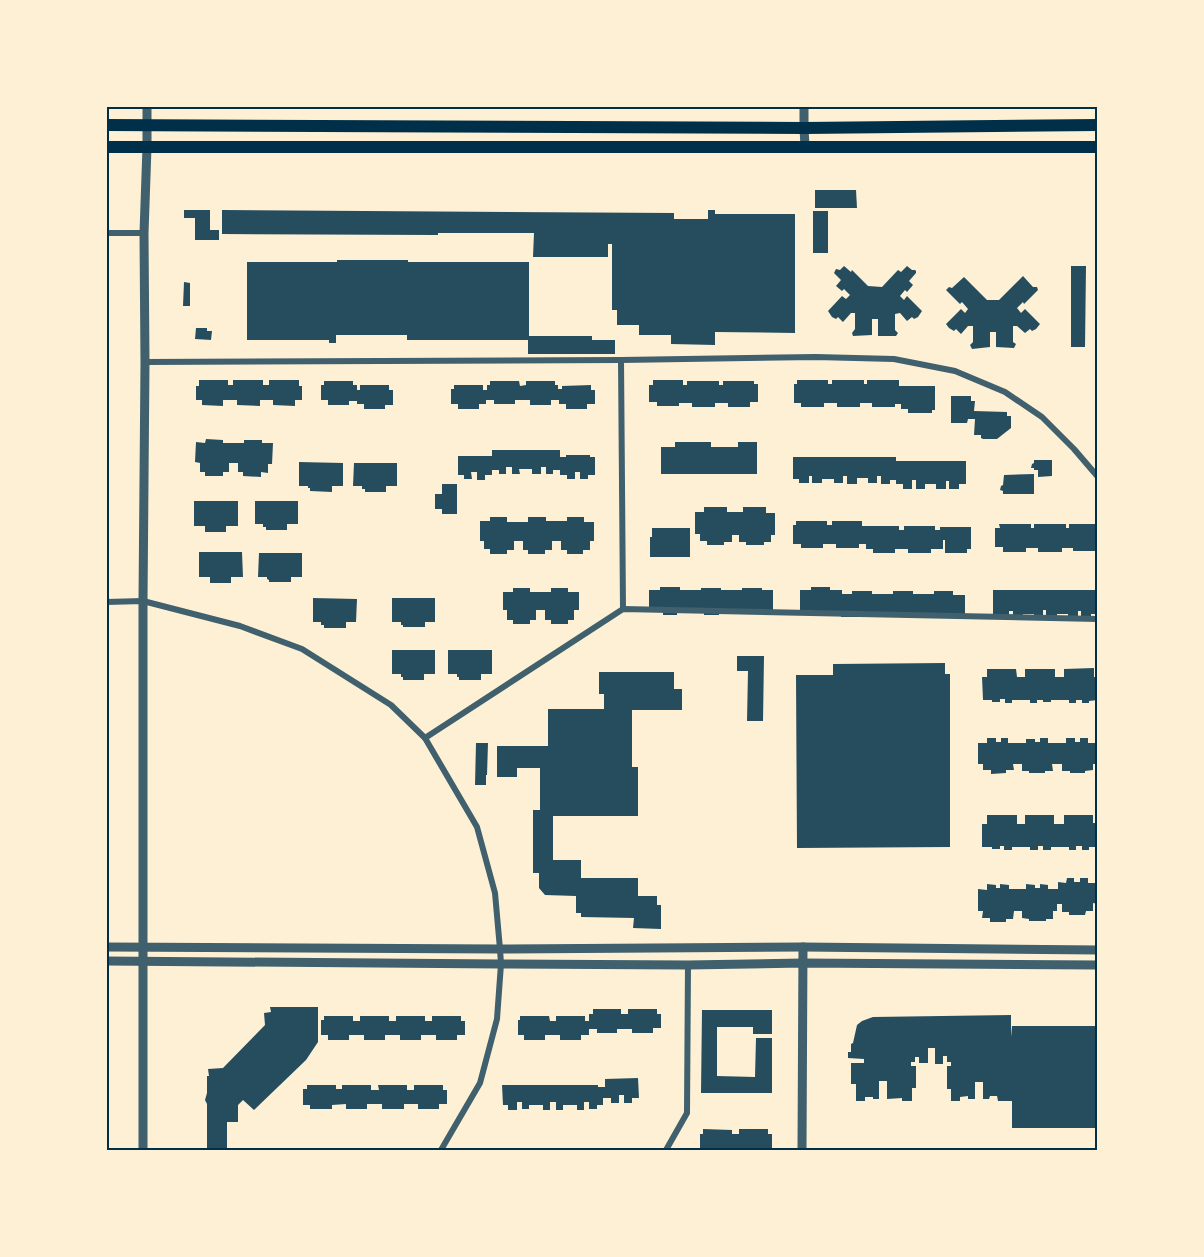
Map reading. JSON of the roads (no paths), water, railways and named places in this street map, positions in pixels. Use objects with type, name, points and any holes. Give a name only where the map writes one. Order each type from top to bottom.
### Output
[{"type":"main road","points":[[106,124],[804,128],[1098,125]]},
{"type":"main road","points":[[106,147],[1098,147]]},
{"type":"street","points":[[143,1150],[143,601],[146,362],[144,233],[147,106]]},
{"type":"street","points":[[804,106],[806,147]]},
{"type":"street","points":[[106,233],[144,233]]},
{"type":"street","points":[[146,362],[816,357],[894,359],[955,371],[1005,393],[1042,417],[1098,477]]},
{"type":"street","points":[[621,360],[623,609]]},
{"type":"street","points":[[106,602],[143,601],[240,626],[302,649],[392,705],[425,738],[477,827],[495,893],[501,964],[497,1019],[480,1083],[441,1150]]},
{"type":"street","points":[[425,738],[623,609],[1098,619]]},
{"type":"street","points":[[106,947],[500,949],[803,946],[1098,950]]},
{"type":"street","points":[[802,1150],[803,946]]},
{"type":"street","points":[[106,961],[1098,965]]},
{"type":"street","points":[[666,1150],[687,1113],[688,964]]}]
